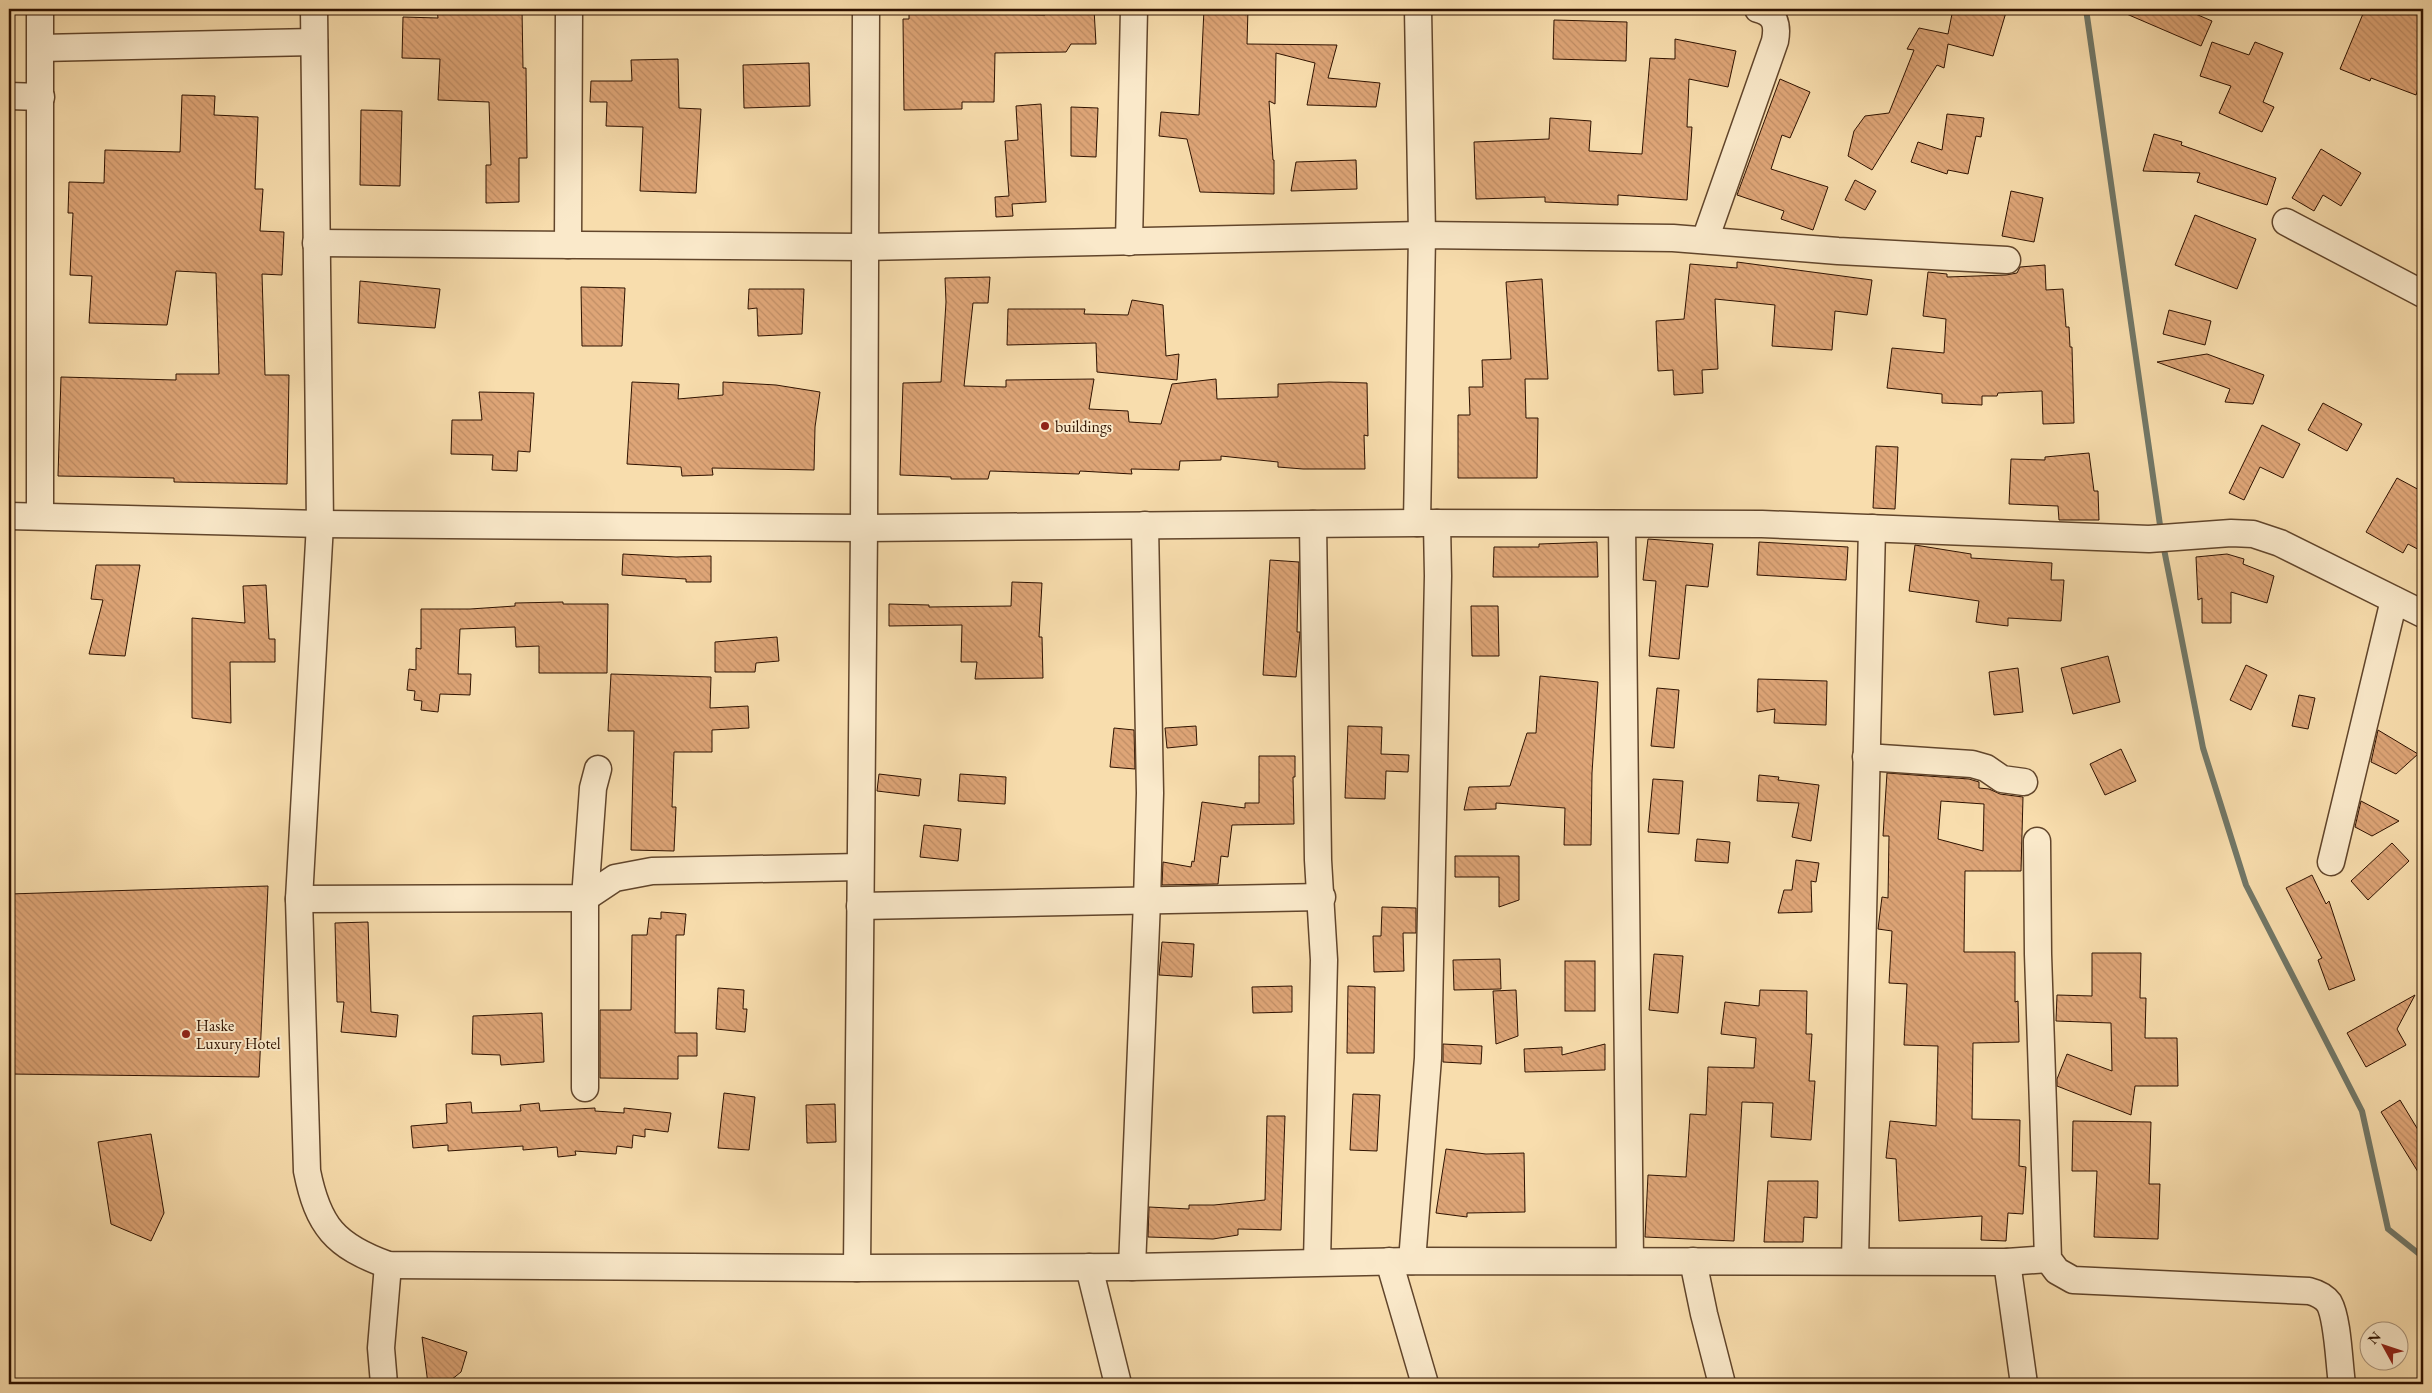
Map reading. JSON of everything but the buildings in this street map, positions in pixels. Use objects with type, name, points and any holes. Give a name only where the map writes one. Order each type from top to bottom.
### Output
[{"type":"street","points":[[40,9],[40,515]]},
{"type":"street","points":[[314,9],[320,524],[298,899],[308,1171],[313,1198],[322,1220],[343,1243],[359,1255],[388,1265],[857,1268],[1132,1267],[1400,1261],[1855,1260],[2007,1262],[2048,1259]]},
{"type":"street","points":[[568,245],[569,9]]},
{"type":"street","points":[[857,1268],[864,528],[866,9]]},
{"type":"street","points":[[1130,242],[1134,9]]},
{"type":"street","points":[[1418,9],[1427,523],[1438,586],[1428,1058],[1400,1261],[1425,1384]]},
{"type":"street","points":[[1705,240],[1775,41],[1778,27],[1774,18],[1758,9]]},
{"type":"street","points":[[40,48],[314,42]]},
{"type":"street","points":[[9,96],[41,97]]},
{"type":"street","points":[[2286,222],[2423,294]]},
{"type":"street","points":[[316,243],[864,247],[1422,235],[1673,238],[1838,251],[2007,260]]},
{"type":"street","points":[[9,516],[40,515],[320,524],[864,528],[1427,523],[1762,524],[2161,538],[2231,533],[2253,534],[2280,543],[2423,614]]},
{"type":"street","points":[[1313,524],[1318,860],[1322,897],[1324,960],[1317,1262]]},
{"type":"street","points":[[1622,524],[1630,1260]]},
{"type":"street","points":[[1132,1267],[1148,901],[1150,764],[1145,525]]},
{"type":"street","points":[[1855,1260],[1872,528]]},
{"type":"street","points":[[2331,862],[2394,600]]},
{"type":"street","points":[[1866,757],[1972,764],[1986,768],[2002,779],[2024,782]]},
{"type":"street","points":[[585,1088],[586,898],[593,788],[598,769]]},
{"type":"street","points":[[2037,841],[2038,963],[2048,1259],[2057,1272],[2072,1280],[2309,1291],[2319,1294],[2328,1302],[2333,1315],[2342,1384]]},
{"type":"street","points":[[298,899],[586,898],[615,878],[652,871],[860,867]]},
{"type":"street","points":[[860,906],[1322,897]]},
{"type":"street","points":[[1694,1261],[1704,1314],[1722,1384]]},
{"type":"street","points":[[2007,1262],[2024,1384]]},
{"type":"street","points":[[384,1384],[381,1348],[388,1265]]},
{"type":"street","points":[[1089,1267],[1118,1384]]},
{"type":"waterway","points":[[2086,9],[2161,532]]},
{"type":"waterway","points":[[2163,544],[2203,748],[2246,885],[2362,1111],[2388,1229],[2423,1257]]},
{"type":"place","name":"buildings","points":[[1045,426]]},
{"type":"place","name":"Haske Luxury Hotel","points":[[186,1034]]}]
